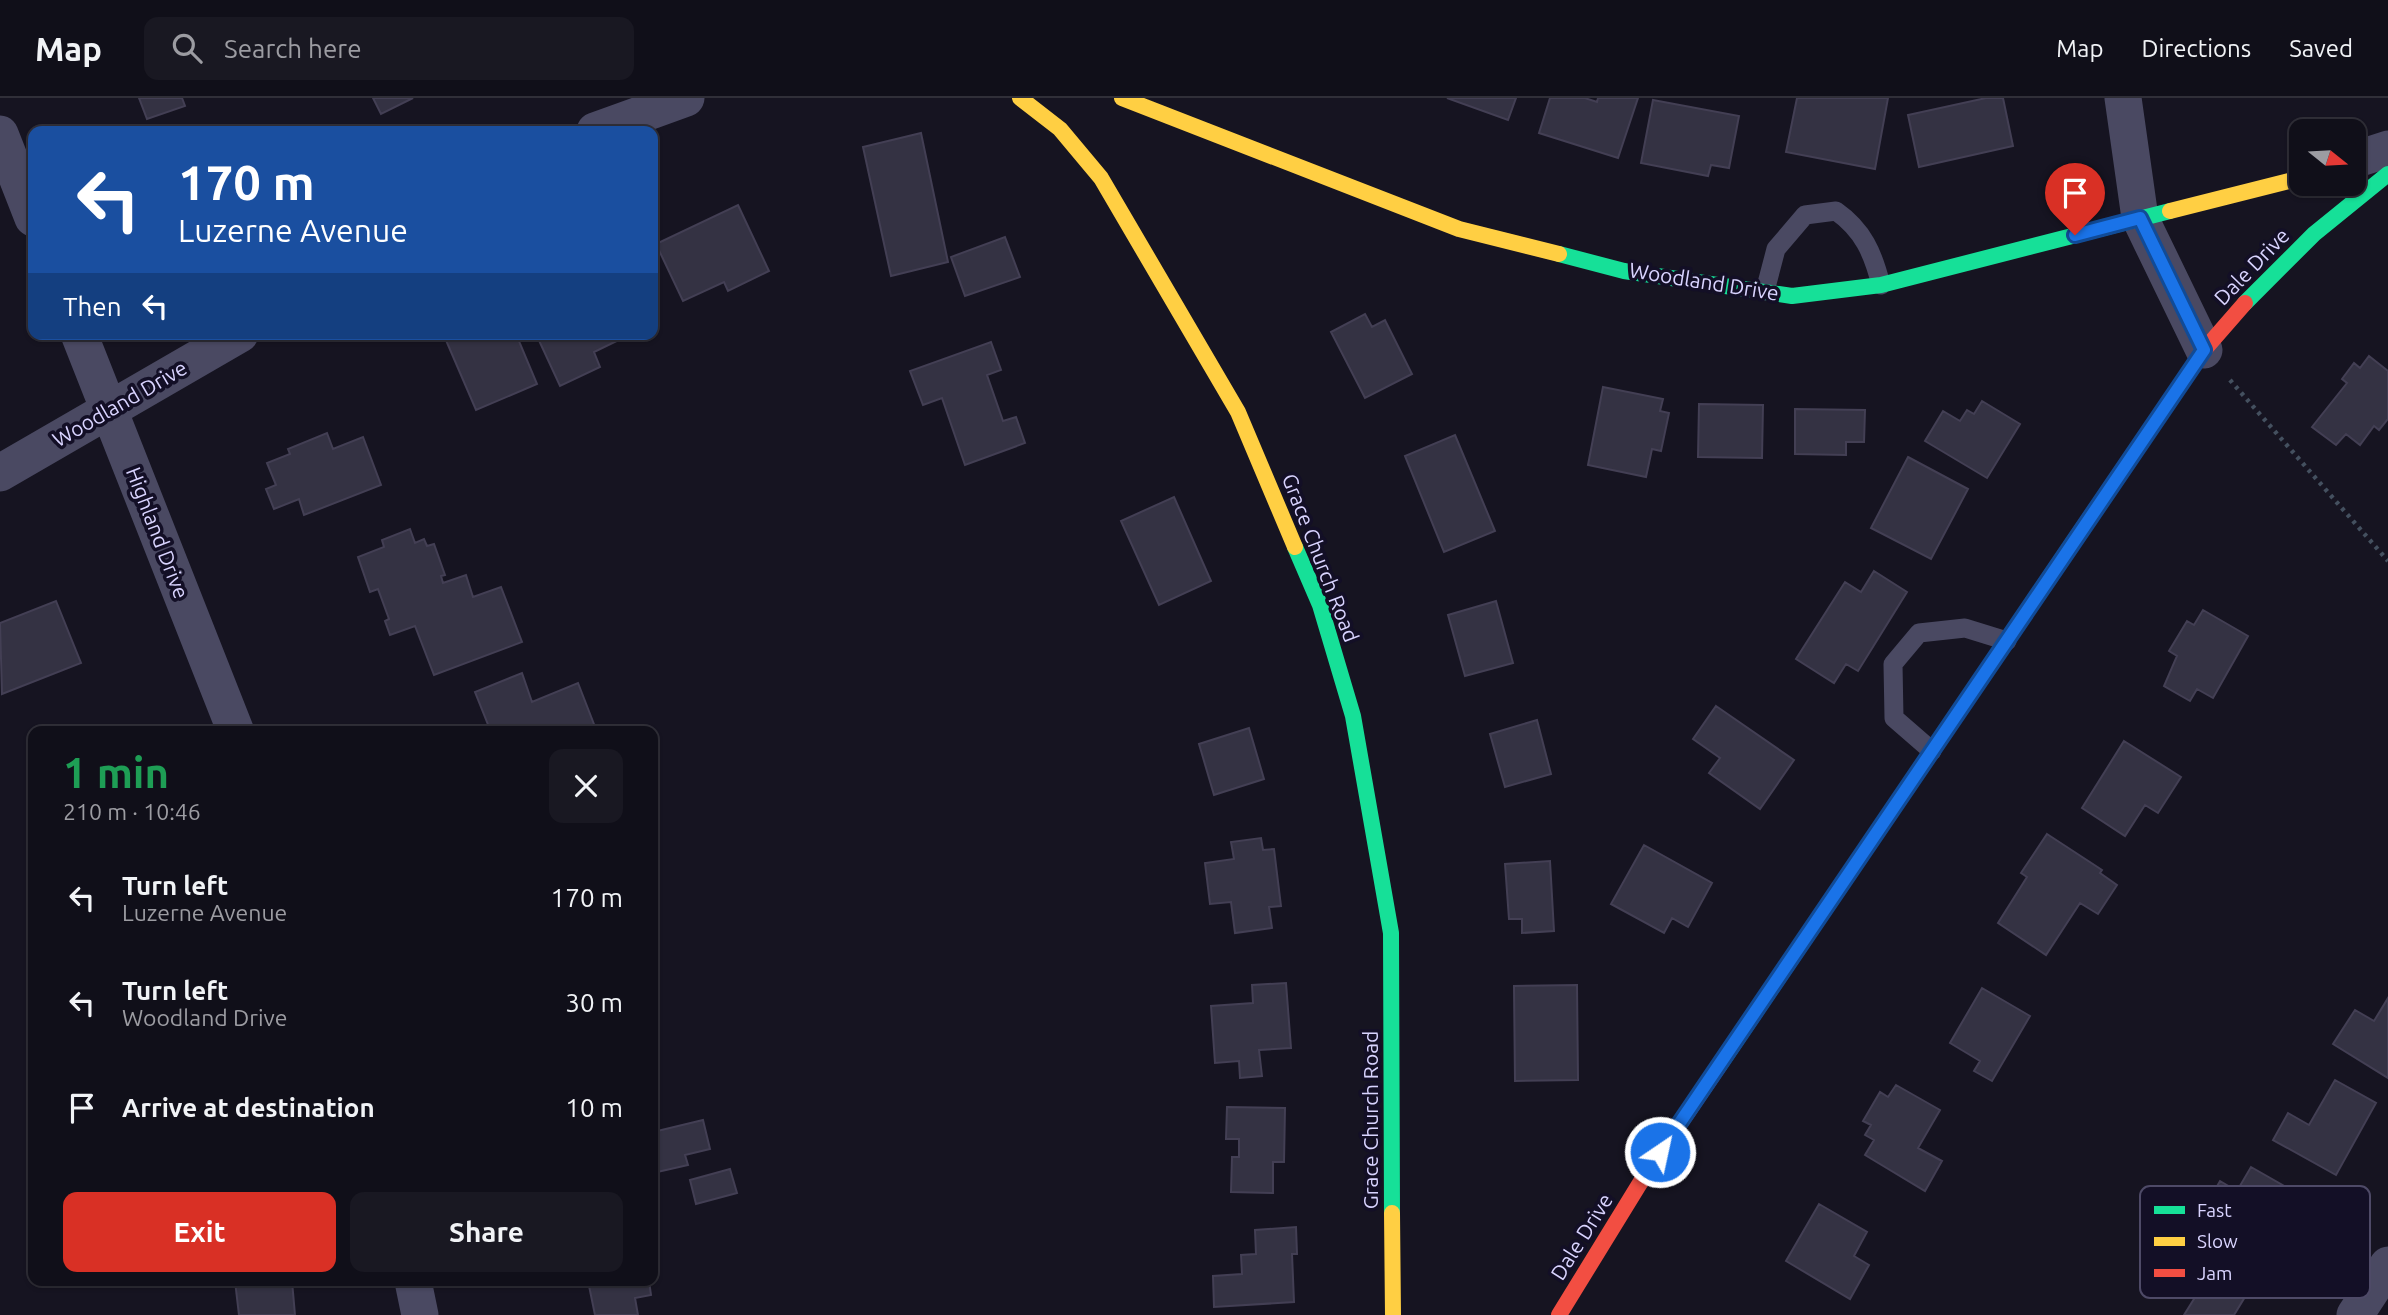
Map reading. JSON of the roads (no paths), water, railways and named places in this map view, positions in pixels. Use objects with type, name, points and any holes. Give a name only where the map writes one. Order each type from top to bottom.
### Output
[{"type":"street","points":[[610,126],[686,98]]},
{"type":"street","name":"Grace Church Road","points":[[1020,98],[1060,130],[1101,178],[1238,412],[1320,605],[1353,716],[1391,933],[1393,1315]]},
{"type":"street","name":"Woodland Drive","points":[[1122,98],[1459,229],[1624,271],[1792,296],[1881,285],[2289,181]]},
{"type":"street","points":[[2123,98],[2140,218],[2216,363]]},
{"type":"street","points":[[0,134],[28,205]]},
{"type":"street","points":[[2366,156],[2388,149]]},
{"type":"street","name":"Dale Drive","points":[[1559,1315],[1645,1175],[2007,641],[2216,363],[2245,301],[2312,234],[2360,193],[2388,174]]},
{"type":"street","name":"Highland Drive","points":[[81,340],[234,726]]},
{"type":"street","name":"Woodland Drive","points":[[0,473],[110,412],[230,340]]},
{"type":"street","points":[[2370,1292],[2388,1265]]},
{"type":"street","points":[[414,1286],[420,1315]]},
{"type":"street","points":[[2355,1315],[2366,1298]]},
{"type":"lane","points":[[1765,291],[1776,249],[1805,215],[1836,211],[1857,226],[1874,258],[1881,285]]},
{"type":"lane","points":[[1933,751],[1894,718],[1893,664],[1919,633],[1965,628],[2007,641]]}]
